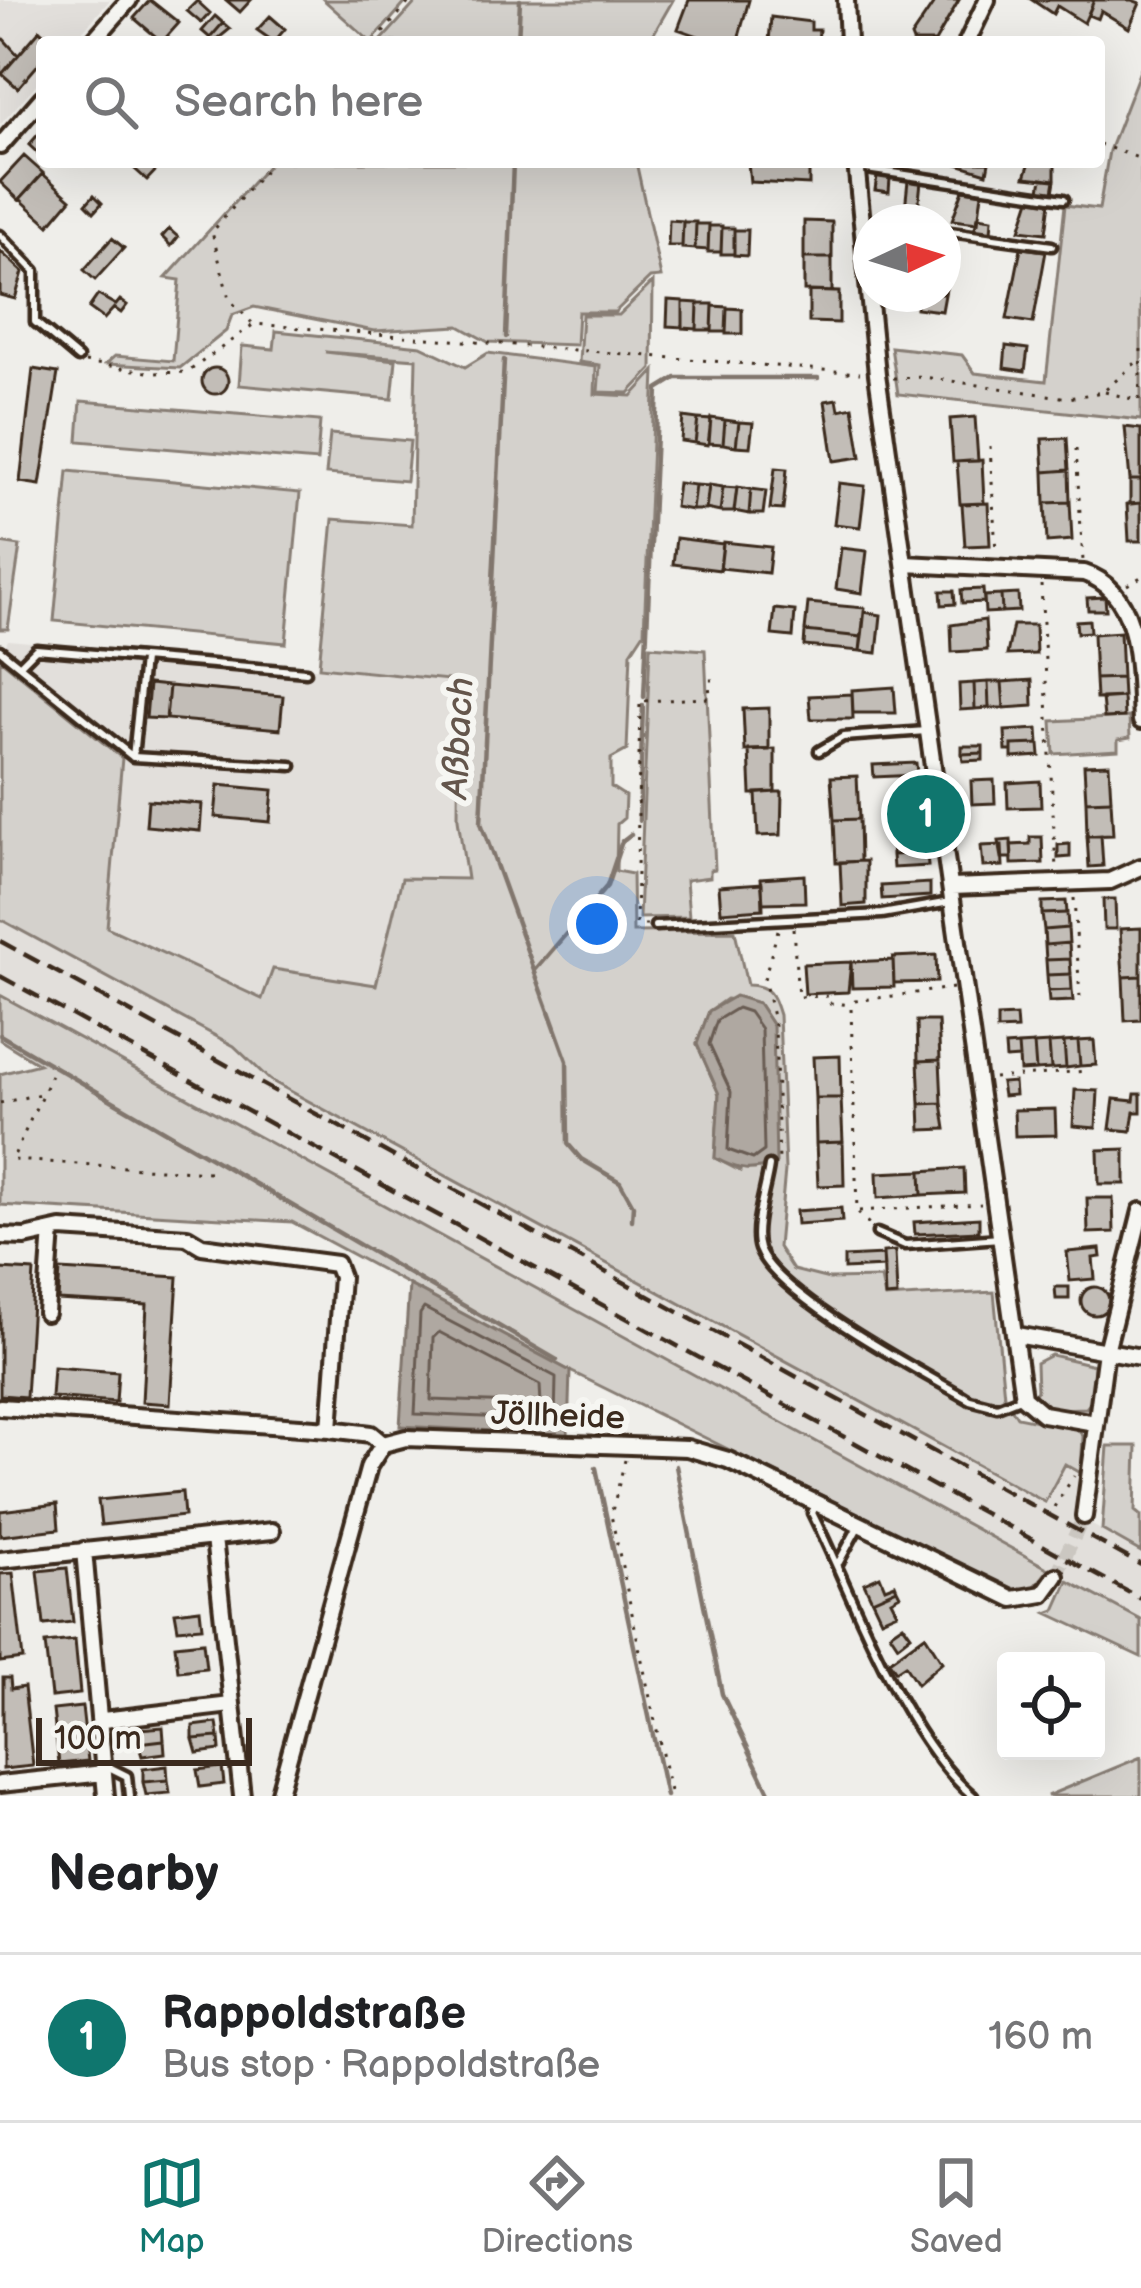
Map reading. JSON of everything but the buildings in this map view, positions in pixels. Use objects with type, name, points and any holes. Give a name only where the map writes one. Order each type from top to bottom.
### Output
[{"type":"street","points":[[97,36],[129,0]]},
{"type":"street","points":[[846,0],[848,36]]},
{"type":"street","points":[[970,36],[987,0]]},
{"type":"street","points":[[0,146],[36,105]]},
{"type":"street","points":[[856,168],[860,204]]},
{"type":"street","points":[[871,312],[1023,1397],[1043,1414],[1095,1423]]},
{"type":"street","points":[[905,564],[1084,573],[1118,590],[1136,612],[1141,721]]},
{"type":"street","points":[[953,894],[1123,879],[1141,867]]},
{"type":"street","points":[[1084,1516],[1106,1351],[1141,1211]]},
{"type":"street","points":[[0,1236],[52,1231],[187,1237],[202,1246],[336,1264],[341,1277],[330,1429]]},
{"type":"street","points":[[46,1313],[52,1231]]},
{"type":"street","points":[[1016,1335],[1141,1357]]},
{"type":"street","points":[[0,1407],[330,1429],[371,1434],[383,1444],[368,1466],[278,1796]]},
{"type":"street","name":"Jöllheide","points":[[383,1444],[406,1438],[687,1448],[728,1460],[1013,1599],[1043,1594],[1056,1576]]},
{"type":"street","points":[[0,1560],[272,1531]]},
{"type":"street","points":[[214,1538],[242,1796]]},
{"type":"street","points":[[84,1550],[104,1720],[106,1796]]},
{"type":"street","points":[[104,1720],[231,1705]]},
{"type":"street","points":[[0,1784],[106,1769]]},
{"type":"lane","points":[[874,168],[1064,199]]},
{"type":"lane","points":[[961,233],[1052,246]]},
{"type":"lane","points":[[0,235],[35,271],[35,322],[78,358]]},
{"type":"lane","points":[[20,665],[36,649],[306,672]]},
{"type":"lane","points":[[0,650],[133,757],[292,766]]},
{"type":"lane","points":[[133,757],[142,660]]},
{"type":"lane","points":[[819,751],[843,737],[929,731]]},
{"type":"lane","points":[[655,926],[793,920],[953,894]]},
{"type":"lane","points":[[769,1166],[757,1242],[761,1255],[799,1294],[970,1400],[997,1407],[1023,1397]]},
{"type":"lane","points":[[877,1233],[904,1245],[1003,1238]]},
{"type":"lane","points":[[816,1504],[812,1513],[917,1726],[938,1762],[973,1796]]},
{"type":"lane","points":[[838,1565],[840,1552],[858,1527]]},
{"type":"lane","points":[[106,1769],[127,1776],[129,1796]]},
{"type":"path","points":[[380,36],[411,0]]},
{"type":"path","points":[[1105,146],[1141,159]]},
{"type":"path","points":[[267,168],[212,232],[229,299],[254,324],[877,374],[1036,397],[1103,392],[1140,400],[1141,349]]},
{"type":"path","points":[[78,358],[94,366],[133,371],[188,372],[254,324]]},
{"type":"path","points":[[1103,392],[1140,359]]},
{"type":"path","points":[[990,446],[997,569]]},
{"type":"path","points":[[1076,448],[1084,573]]},
{"type":"path","points":[[1040,571],[1065,883],[1080,998]]},
{"type":"path","points":[[1118,590],[1141,577]]},
{"type":"path","points":[[655,926],[636,925],[640,701],[710,698],[709,680],[714,680]]},
{"type":"path","points":[[793,920],[798,997],[830,996],[830,1003],[853,1005],[967,986]]},
{"type":"path","points":[[767,1176],[779,1161],[775,1025],[764,979],[780,921]]},
{"type":"path","points":[[853,1005],[857,1211],[877,1233]]},
{"type":"path","points":[[980,1079],[1087,1071]]},
{"type":"path","points":[[51,1075],[12,1160],[209,1172]]},
{"type":"path","points":[[0,1103],[42,1094]]},
{"type":"path","points":[[857,1211],[998,1203]]},
{"type":"path","points":[[628,1446],[611,1515],[671,1796]]},
{"type":"path","points":[[1054,1507],[1071,1474],[1081,1480]]},
{"type":"shaded area","points":[[0,0],[110,0],[78,36],[36,36],[36,85],[0,125]]},
{"type":"shaded area","points":[[324,0],[408,0],[376,36],[364,36]]},
{"type":"shaded area","points":[[418,0],[673,0],[652,36],[385,36]]},
{"type":"shaded area","points":[[1141,68],[1141,420],[898,394],[891,347],[962,355],[975,373],[1046,381],[1065,205],[1099,209],[1109,151]]},
{"type":"shaded area","points":[[266,168],[637,168],[661,277],[650,278],[615,312],[578,312],[576,345],[488,342],[459,326],[374,331],[254,307],[232,315],[226,331],[180,368],[106,364],[115,356],[173,361],[180,280],[166,278]]},
{"type":"shaded area","points":[[653,282],[652,369],[629,393],[598,392],[600,365],[579,362],[582,315],[619,315]]},
{"type":"shaded area","points":[[276,331],[421,346],[465,367],[488,353],[596,367],[595,394],[632,396],[655,371],[644,632],[631,652],[627,750],[611,759],[611,787],[625,796],[624,818],[617,824],[616,871],[632,874],[633,932],[735,931],[747,985],[769,992],[779,1015],[785,1170],[778,1247],[793,1270],[829,1279],[881,1278],[885,1298],[994,1292],[1004,1396],[1017,1417],[1077,1429],[1083,1436],[1081,1473],[1065,1464],[1045,1502],[270,1080],[234,1046],[0,919],[0,659],[122,758],[107,927],[262,999],[273,969],[376,985],[402,878],[467,879],[458,819],[459,681],[319,667],[333,519],[412,525],[416,359],[325,352],[396,360],[392,399],[239,385],[242,346],[274,349]],"holes":[[[726,999],[758,1003],[773,1026],[740,1171],[715,1158],[719,1094],[697,1044],[709,1011]]]},
{"type":"shaded area","points":[[81,401],[320,421],[317,461],[78,441]]},
{"type":"shaded area","points":[[330,434],[410,441],[406,481],[326,474]]},
{"type":"shaded area","points":[[68,471],[300,493],[286,643],[54,621]]},
{"type":"shaded area","points":[[0,543],[20,546],[8,629],[0,629]]},
{"type":"shaded area","points":[[8,640],[459,681],[458,819],[467,880],[403,878],[376,985],[278,970],[997,1413],[1077,1429],[1083,1436],[1074,1515],[1141,1552],[1141,1651],[1055,1610],[1067,1581],[1050,1570],[1015,1591],[570,1371],[292,1222],[0,1040],[0,852],[122,758],[0,659]]},
{"type":"shaded area","points":[[650,646],[705,650],[715,869],[710,870],[710,877],[686,880],[689,917],[639,918]]},
{"type":"shaded area","points":[[1129,717],[1130,738],[1118,740],[1118,750],[1054,754],[1052,721]]},
{"type":"shaded area","points":[[0,995],[1049,1569],[1032,1590],[1015,1591],[570,1371],[292,1222],[0,1205],[0,1074],[39,1064],[0,1040]]},
{"type":"shaded area","points":[[1051,1355],[1094,1365],[1092,1401],[1086,1408],[1055,1409],[1032,1397],[1037,1391],[1036,1363]]},
{"type":"shaded area","points":[[1108,1446],[1137,1446],[1135,1511],[1141,1516],[1141,1552],[1102,1530]]},
{"type":"shaded area","points":[[1068,1581],[1141,1620],[1141,1657],[1047,1613],[1055,1610]]},
{"type":"shaded area","points":[[1141,1757],[1141,1796],[1047,1796]]},
{"type":"water","points":[[735,996],[758,1003],[773,1026],[776,1163],[752,1169],[715,1158],[719,1094],[697,1044],[709,1011]]},
{"type":"water","points":[[409,1285],[570,1371],[568,1435],[400,1426]]},
{"type":"waterway","name":"Aßbach","points":[[518,36],[520,0]]},
{"type":"waterway","name":"Aßbach","points":[[506,337],[513,168]]},
{"type":"waterway","name":"Aßbach","points":[[504,360],[481,823],[567,1061],[568,1144],[581,1159],[620,1182],[633,1205],[632,1220]]},
{"type":"waterway","points":[[644,697],[658,389],[676,378],[818,378]]},
{"type":"waterway","points":[[639,821],[643,705]]},
{"type":"waterway","points":[[536,969],[607,886],[622,841],[631,834]]},
{"type":"waterway","points":[[0,1035],[557,1360]]},
{"type":"waterway","points":[[676,1466],[722,1694],[771,1796]]},
{"type":"waterway","name":"Aßbach","points":[[596,1468],[666,1796]]},
{"type":"tunnel","points":[[1056,1576],[1084,1516]]},
{"type":"railway","points":[[0,941],[1141,1565]]},
{"type":"railway","points":[[0,976],[1141,1599]]},
{"type":"place","name":"Rappoldstraße","points":[[926,814]]}]
